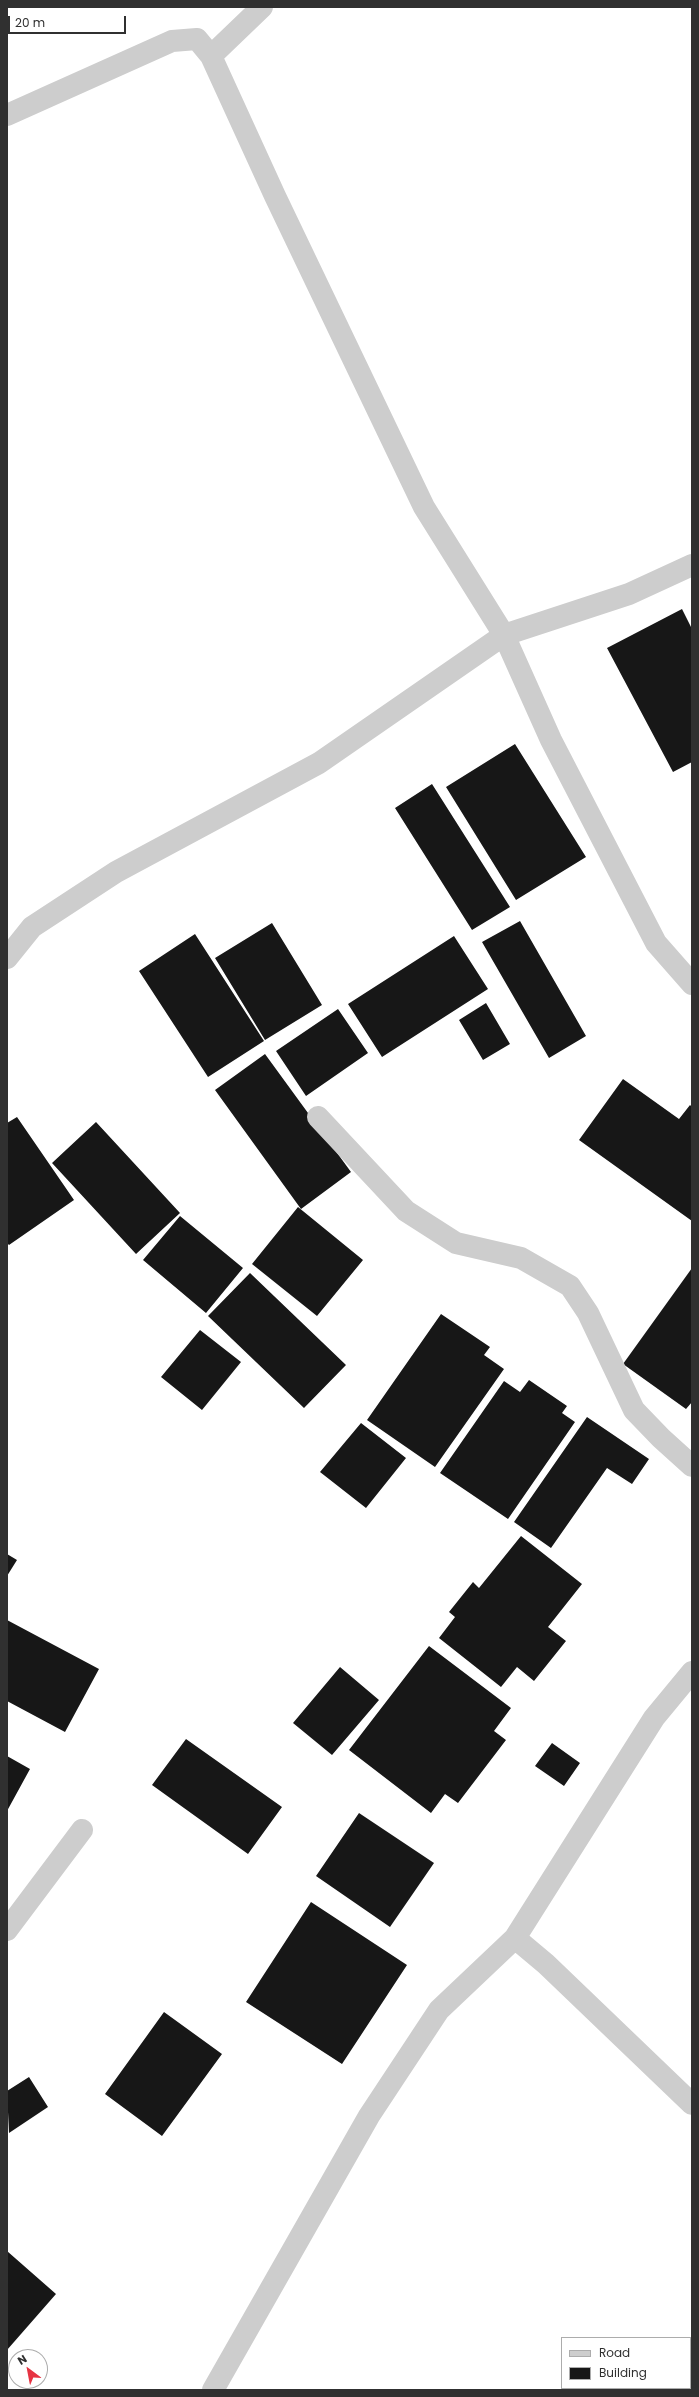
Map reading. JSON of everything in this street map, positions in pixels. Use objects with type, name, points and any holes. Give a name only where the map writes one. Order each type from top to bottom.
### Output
[{"type":"street","points":[[211,56],[262,7]]},
{"type":"street","points":[[7,115],[172,41],[197,39],[211,56],[275,196],[424,508],[504,635],[551,740],[656,943],[692,984]]},
{"type":"street","points":[[7,958],[32,926],[116,872],[320,763],[504,635],[629,594],[692,565]]},
{"type":"street","points":[[318,1117],[406,1211],[456,1243],[521,1258],[570,1286],[588,1313],[634,1410],[660,1438],[692,1466]]},
{"type":"street","points":[[213,2390],[369,2116],[439,2010],[515,1938],[650,1724],[692,1672]]},
{"type":"street","points":[[7,1930],[82,1830]]},
{"type":"street","points":[[515,1938],[546,1964],[692,2104]]},
{"type":"building","points":[[682,609],[692,629],[692,762],[673,772],[607,648]]},
{"type":"building","points":[[515,744],[586,857],[516,900],[446,787]]},
{"type":"building","points":[[432,784],[510,907],[472,930],[395,808]]},
{"type":"building","points":[[520,921],[586,1036],[549,1058],[482,942]]},
{"type":"building","points":[[272,923],[322,1005],[265,1040],[215,958]]},
{"type":"building","points":[[195,934],[264,1041],[208,1077],[139,971]]},
{"type":"building","points":[[454,936],[488,989],[382,1057],[348,1004]]},
{"type":"building","points":[[486,1003],[510,1044],[483,1060],[459,1020]]},
{"type":"building","points":[[338,1009],[368,1053],[306,1096],[276,1051]]},
{"type":"building","points":[[265,1054],[351,1172],[301,1209],[215,1090]]},
{"type":"building","points":[[623,1079],[679,1119],[690,1105],[692,1107],[692,1221],[579,1140]]},
{"type":"building","points":[[17,1117],[74,1200],[9,1245],[7,1243],[7,1123]]},
{"type":"building","points":[[96,1122],[180,1213],[136,1254],[52,1163]]},
{"type":"building","points":[[298,1207],[363,1260],[317,1316],[252,1264]]},
{"type":"building","points":[[180,1216],[243,1268],[206,1313],[143,1260]]},
{"type":"building","points":[[692,1268],[692,1402],[686,1409],[623,1364]]},
{"type":"building","points":[[250,1273],[346,1365],[304,1408],[208,1316]]},
{"type":"building","points":[[441,1314],[490,1347],[484,1355],[504,1369],[435,1467],[367,1420]]},
{"type":"building","points":[[200,1330],[241,1362],[202,1410],[161,1377]]},
{"type":"building","points":[[529,1380],[567,1406],[562,1413],[575,1422],[508,1519],[440,1473],[504,1381],[520,1392]]},
{"type":"building","points":[[587,1417],[649,1459],[632,1484],[607,1468],[551,1548],[514,1522]]},
{"type":"building","points":[[361,1423],[406,1458],[366,1508],[320,1472]]},
{"type":"building","points":[[521,1536],[582,1584],[548,1627],[566,1641],[534,1681],[517,1667],[501,1687],[439,1638],[455,1617],[449,1612],[473,1582],[479,1588]]},
{"type":"building","points":[[7,1554],[17,1560],[7,1576]]},
{"type":"building","points":[[7,1620],[99,1669],[65,1732],[7,1701]]},
{"type":"building","points":[[429,1646],[511,1708],[494,1731],[506,1740],[458,1803],[445,1794],[431,1813],[349,1750]]},
{"type":"building","points":[[340,1667],[379,1700],[332,1755],[293,1723]]},
{"type":"building","points":[[186,1739],[282,1807],[248,1854],[152,1785]]},
{"type":"building","points":[[552,1743],[580,1763],[564,1786],[535,1766]]},
{"type":"building","points":[[7,1756],[30,1769],[7,1811]]},
{"type":"building","points":[[359,1813],[434,1863],[390,1927],[316,1876]]},
{"type":"building","points":[[311,1902],[407,1965],[342,2064],[246,2002]]},
{"type":"building","points":[[164,2012],[222,2054],[162,2136],[105,2094]]},
{"type":"building","points":[[29,2077],[48,2107],[9,2133],[7,2091]]},
{"type":"building","points":[[7,2251],[56,2294],[7,2350]]}]
